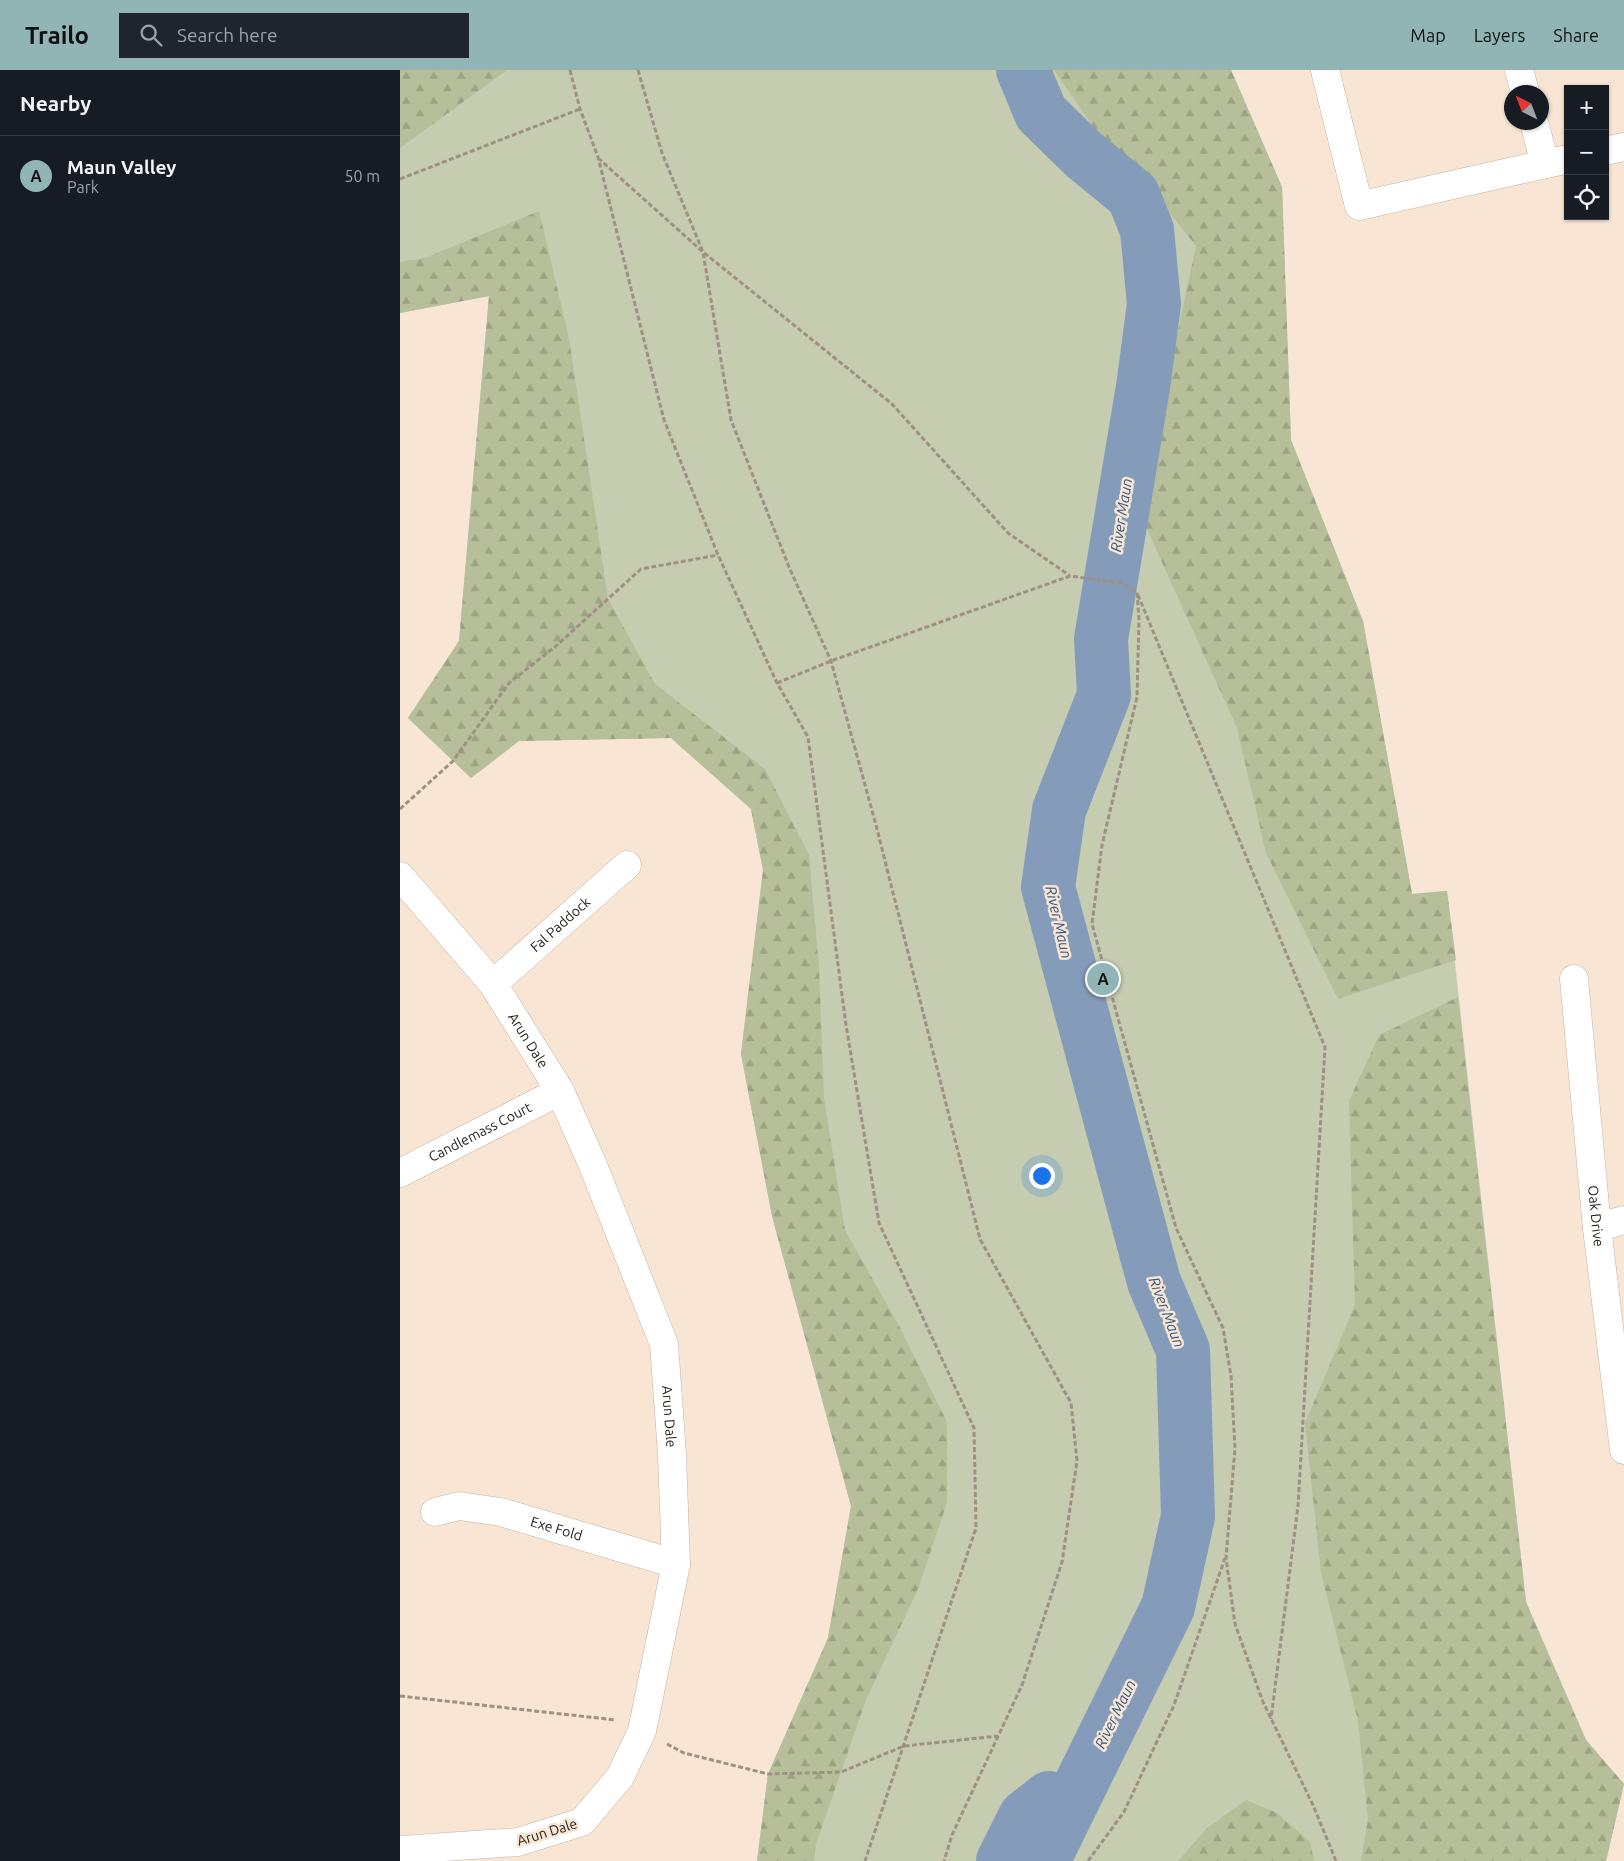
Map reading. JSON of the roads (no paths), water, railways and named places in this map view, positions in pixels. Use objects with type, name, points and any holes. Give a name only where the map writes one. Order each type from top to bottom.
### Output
[{"type":"street","points":[[1324,70],[1359,206],[1556,161],[1539,130]]},
{"type":"street","points":[[1519,70],[1524,85]]},
{"type":"street","points":[[1609,150],[1624,147]]},
{"type":"street","name":"Fal Paddock","points":[[493,984],[627,865]]},
{"type":"street","name":"Arun Dale","points":[[400,876],[493,984],[560,1091],[592,1163],[664,1344],[672,1454],[676,1564],[642,1731],[620,1777],[582,1822],[518,1842],[408,1853]]},
{"type":"street","name":"Oak Drive","points":[[1574,979],[1597,1228],[1624,1450]]},
{"type":"street","name":"Candlemass Court","points":[[400,1173],[560,1091]]},
{"type":"street","points":[[1597,1228],[1624,1220]]},
{"type":"street","name":"Exe Fold","points":[[435,1512],[459,1506],[501,1512],[676,1564]]},
{"type":"waterway","name":"River Maun","points":[[1023,70],[1041,113],[1084,155],[1133,195],[1147,230],[1154,304],[1143,387],[1101,639],[1104,695],[1059,810],[1048,887],[1154,1282],[1183,1350],[1188,1516],[1168,1607],[1043,1861]]},
{"type":"waterway","name":"River Maun","points":[[1003,1861],[1025,1817],[1049,1798]]},
{"type":"place","name":"Maun Valley","points":[[1103,979]]}]
